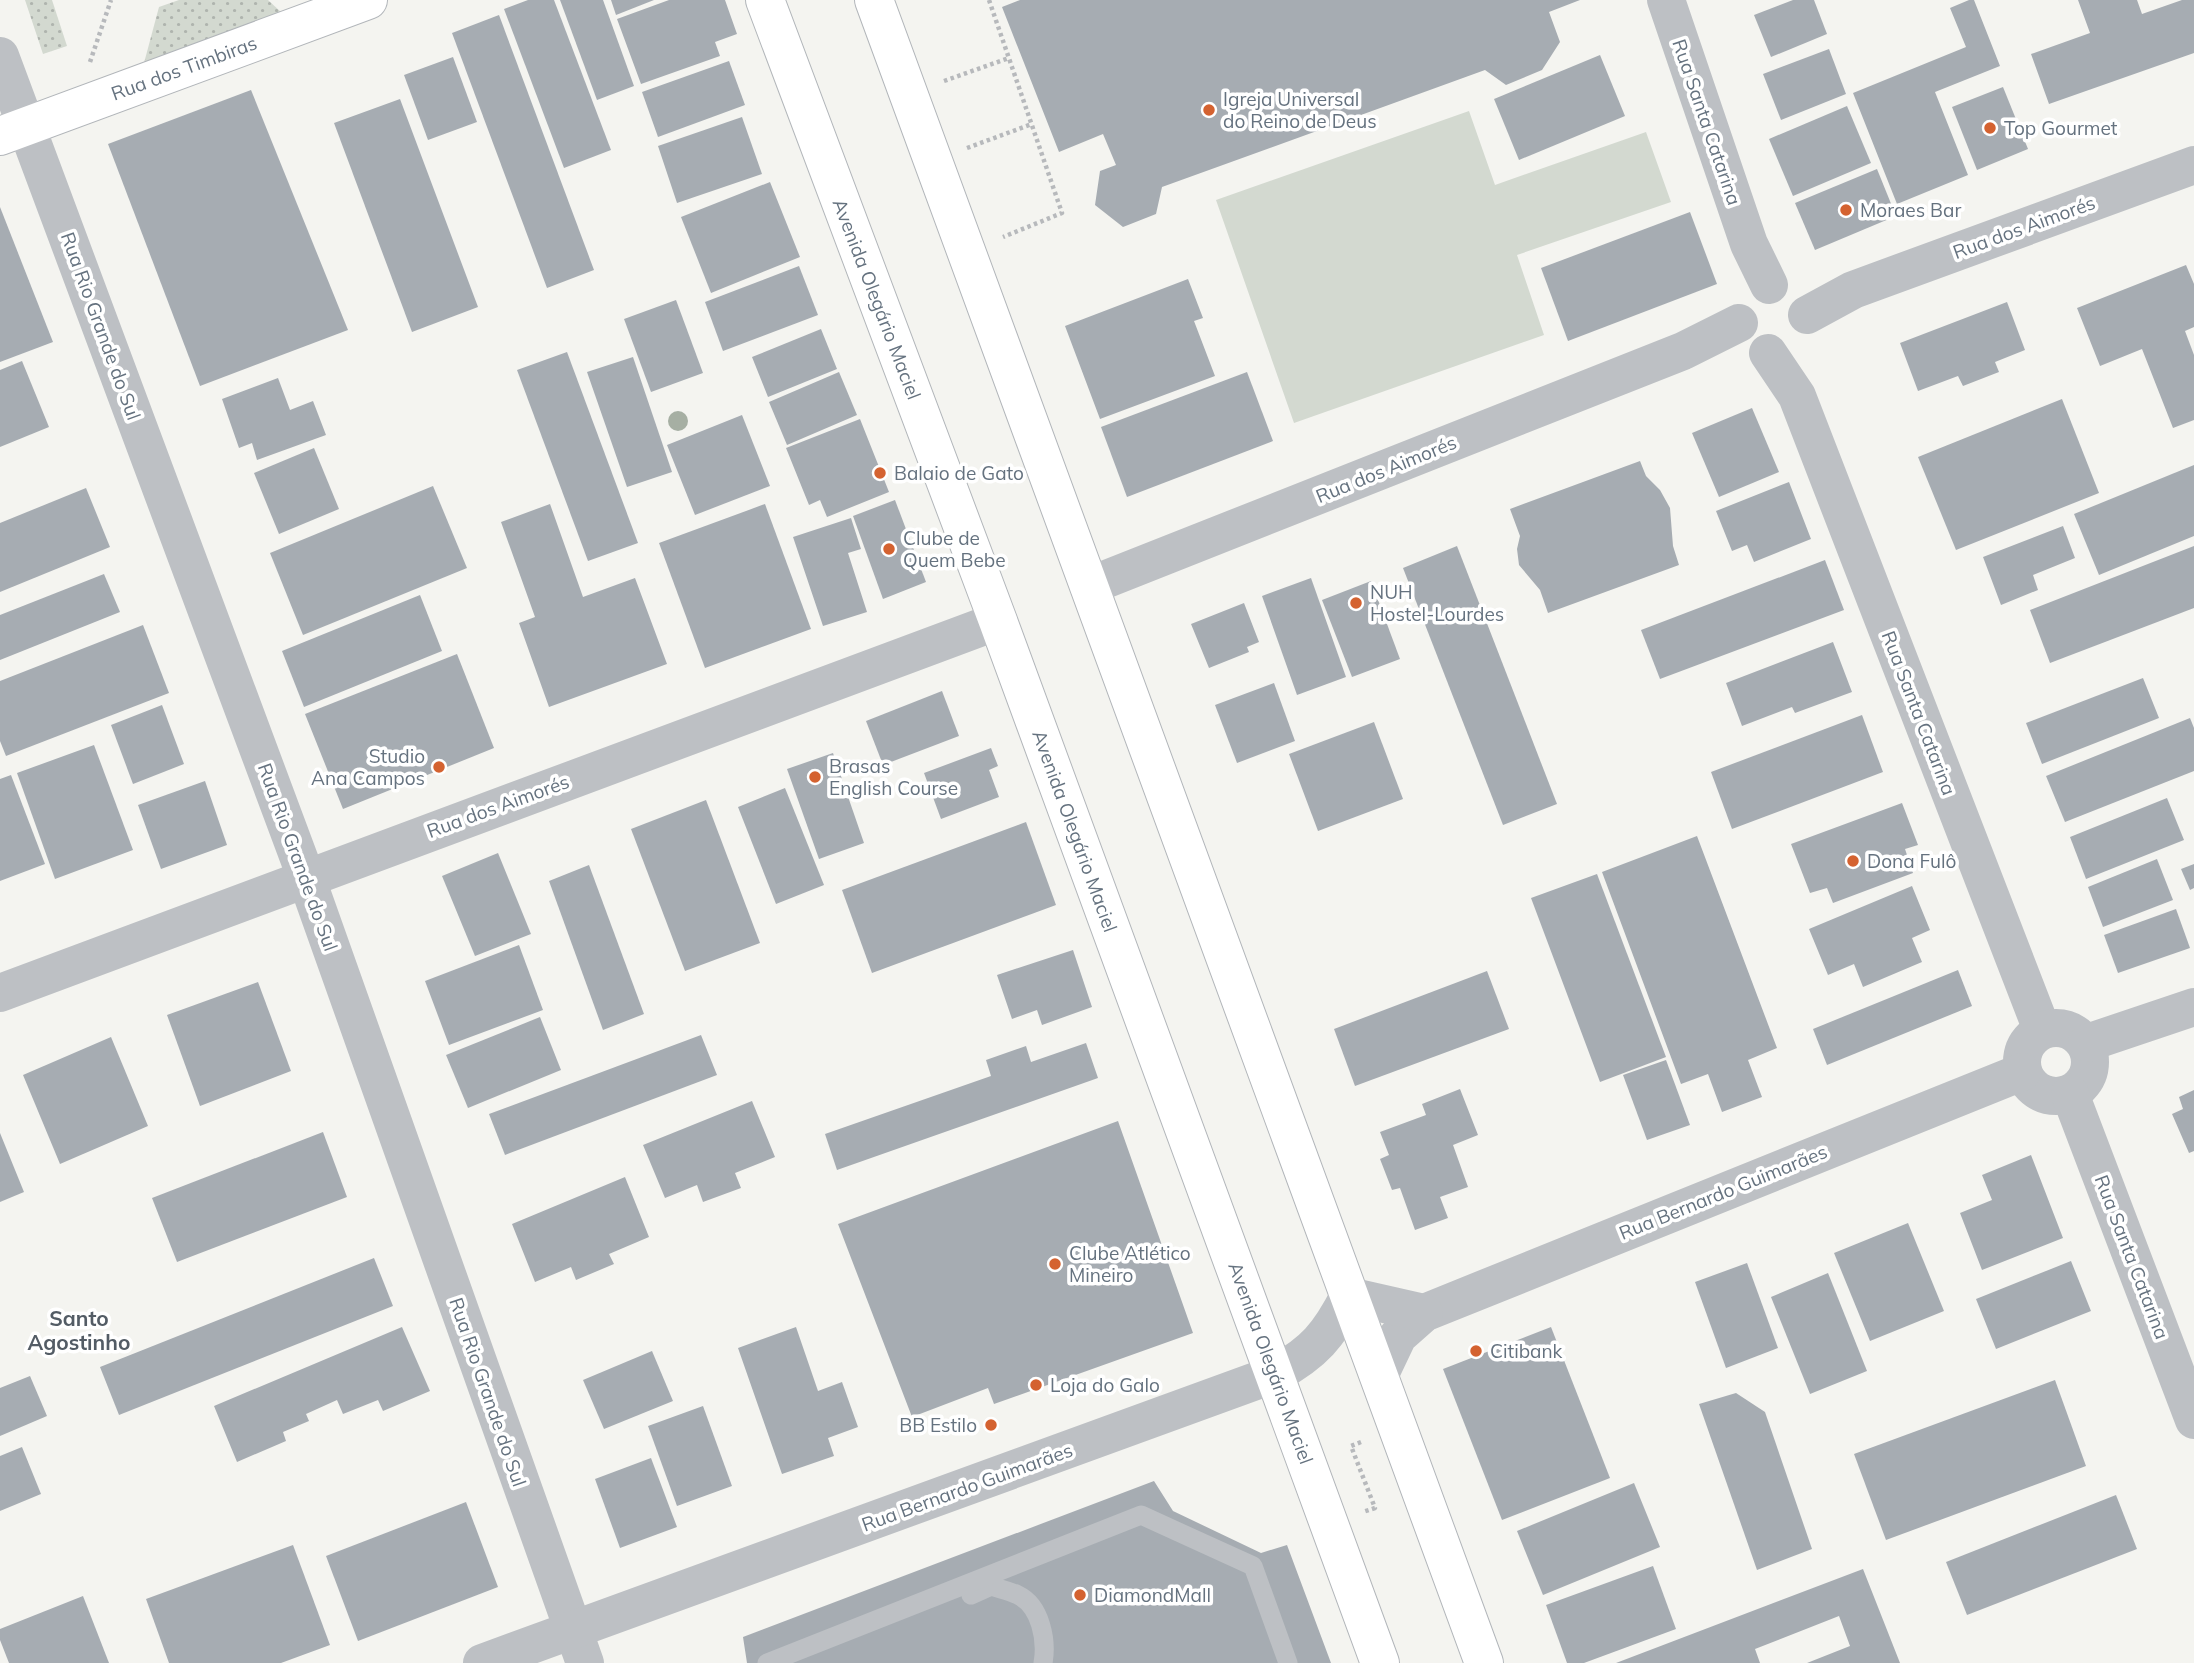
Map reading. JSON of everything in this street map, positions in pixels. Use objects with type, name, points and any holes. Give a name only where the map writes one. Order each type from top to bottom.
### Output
[{"type":"main road","name":"Rua dos Timbiras","points":[[14,131],[368,0]]},
{"type":"main road","name":"Avenida Olegário Maciel","points":[[765,0],[998,621],[1380,1663]]},
{"type":"main road","points":[[874,0],[1485,1663]]},
{"type":"street","name":"Rua Santa Catarina","points":[[1666,0],[1749,244],[1797,396],[2042,1030]]},
{"type":"street","name":"Rua Rio Grande do Sul","points":[[0,56],[14,131],[306,877],[578,1646]]},
{"type":"street","name":"Rua dos Aimorés","points":[[1089,586],[1683,351],[2194,165]]},
{"type":"street","name":"Rua dos Aimorés","points":[[0,993],[998,621]]},
{"type":"street","points":[[2087,1043],[2194,1007]]},
{"type":"street","points":[[2051,1027],[2071,1030],[2087,1043],[2092,1062],[2086,1081],[2070,1094],[2051,1097],[2033,1088],[2022,1072],[2022,1052],[2033,1035],[2042,1030],[2051,1027]]},
{"type":"street","name":"Rua Bernardo Guimarães","points":[[1379,1376],[1398,1336],[1424,1313],[2022,1072]]},
{"type":"street","name":"Rua Santa Catarina","points":[[2070,1094],[2194,1420]]},
{"type":"street","points":[[1349,1296],[1424,1313]]},
{"type":"street","name":"Rua Bernardo Guimarães","points":[[482,1663],[578,1646],[1275,1374],[1320,1345],[1349,1296]]},
{"type":"lane","points":[[767,1663],[1141,1514],[1253,1566],[1288,1663]]},
{"type":"lane","points":[[801,1663],[991,1586],[1021,1596],[1038,1619],[1046,1644],[1043,1663]]},
{"type":"path","points":[[75,109],[111,0]]},
{"type":"path","points":[[989,0],[1062,213],[1017,231]]},
{"type":"path","points":[[960,76],[1009,58]]},
{"type":"path","points":[[985,141],[1032,124]]},
{"type":"path","points":[[1329,1522],[1375,1508],[1351,1446],[1397,1425]]},
{"type":"shaded area","points":[[25,0],[52,0],[67,46],[43,54]]},
{"type":"shaded area","points":[[179,0],[268,0],[282,13],[144,63],[159,7]]},
{"type":"shaded area","points":[[1469,111],[1495,185],[1646,132],[1671,202],[1517,255],[1544,335],[1294,423],[1216,200]]},
{"type":"building","points":[[528,0],[554,0],[611,150],[564,168],[504,9]]},
{"type":"building","points":[[560,0],[603,0],[634,86],[597,100]]},
{"type":"building","points":[[611,0],[654,0],[616,15]]},
{"type":"building","points":[[669,0],[725,0],[737,34],[715,42],[720,56],[641,84],[617,19]]},
{"type":"building","name":"Igreja Universal do Reino de Deus","points":[[1020,0],[1580,0],[1549,12],[1560,42],[1542,70],[1506,85],[1485,70],[1162,187],[1156,214],[1123,227],[1095,205],[1100,171],[1116,165],[1103,134],[1059,152],[1002,7]]},
{"type":"building","points":[[1793,0],[1814,0],[1827,34],[1771,57],[1754,15]]},
{"type":"building","points":[[1974,0],[2000,66],[1935,92],[1968,175],[1897,204],[1853,93],[1966,47],[1950,8]]},
{"type":"building","points":[[2078,0],[2137,0],[2142,14],[2182,0],[2194,0],[2194,53],[2049,104],[2031,54],[2090,33]]},
{"type":"building","points":[[499,15],[594,270],[547,288],[452,33]]},
{"type":"building","points":[[1829,49],[1846,94],[1781,120],[1763,74]]},
{"type":"building","points":[[1600,55],[1625,116],[1519,160],[1494,99]]},
{"type":"building","points":[[453,57],[477,122],[428,140],[404,75]]},
{"type":"building","points":[[729,61],[745,105],[658,137],[642,92]]},
{"type":"building","name":"Top Gourmet","points":[[2003,87],[2028,149],[1977,170],[1952,107]]},
{"type":"building","points":[[251,90],[348,330],[200,386],[108,144]]},
{"type":"building","points":[[400,99],[478,307],[412,332],[334,123]]},
{"type":"building","points":[[1847,106],[1871,163],[1793,196],[1769,139]]},
{"type":"building","points":[[742,117],[762,174],[677,203],[658,146]]},
{"type":"building","name":"Moraes Bar","points":[[1877,169],[1896,216],[1815,250],[1795,203]]},
{"type":"building","points":[[770,182],[800,257],[711,293],[681,217]]},
{"type":"building","points":[[0,207],[53,342],[0,362]]},
{"type":"building","points":[[1690,212],[1717,284],[1568,341],[1541,268]]},
{"type":"building","points":[[2186,265],[2194,284],[2194,327],[2185,331],[2194,355],[2194,420],[2173,428],[2142,349],[2100,366],[2077,308]]},
{"type":"building","points":[[799,266],[818,315],[723,351],[705,302]]},
{"type":"building","points":[[1188,279],[1203,318],[1194,321],[1215,376],[1100,419],[1065,326]]},
{"type":"building","points":[[676,300],[703,373],[651,392],[624,319]]},
{"type":"building","points":[[2007,302],[2025,350],[1995,362],[1999,372],[1963,386],[1958,376],[1918,391],[1900,343]]},
{"type":"building","points":[[821,329],[837,369],[768,397],[752,357]]},
{"type":"building","points":[[567,352],[638,543],[588,561],[517,370]]},
{"type":"building","points":[[633,357],[672,472],[627,487],[587,372]]},
{"type":"building","points":[[22,361],[49,427],[0,447],[0,370]]},
{"type":"building","points":[[839,372],[857,415],[787,445],[769,402]]},
{"type":"building","points":[[1247,372],[1273,441],[1127,497],[1101,427]]},
{"type":"building","points":[[278,378],[290,410],[313,401],[326,435],[257,460],[252,443],[239,448],[222,399]]},
{"type":"building","points":[[2062,399],[2099,493],[1956,550],[1918,457]]},
{"type":"building","points":[[1752,408],[1779,472],[1719,497],[1692,433]]},
{"type":"building","points":[[742,415],[770,486],[695,515],[667,445]]},
{"type":"building","points":[[860,419],[889,492],[827,517],[820,500],[809,505],[786,448]]},
{"type":"building","points":[[314,448],[339,509],[279,534],[254,473]]},
{"type":"building","points":[[1640,461],[1646,476],[1660,490],[1670,508],[1673,546],[1679,565],[1548,613],[1540,590],[1519,565],[1517,549],[1520,536],[1510,509]]},
{"type":"building","points":[[2194,465],[2194,536],[2099,575],[2074,514]]},
{"type":"building","points":[[1789,482],[1811,539],[1754,562],[1747,545],[1732,551],[1716,511]]},
{"type":"building","points":[[433,486],[467,568],[303,635],[270,553]]},
{"type":"building","points":[[86,488],[110,547],[0,592],[0,523]]},
{"type":"building","name":"Clube de Quem Bebe","points":[[895,500],[926,582],[883,599],[853,516]]},
{"type":"building","points":[[550,504],[583,597],[635,578],[667,664],[549,707],[519,623],[535,617],[501,522]]},
{"type":"building","points":[[765,504],[811,629],[705,668],[659,543]]},
{"type":"building","points":[[851,518],[861,549],[848,553],[867,612],[823,626],[793,537]]},
{"type":"building","points":[[2063,526],[2075,558],[2033,575],[2038,590],[2001,605],[1983,557]]},
{"type":"building","points":[[1457,546],[1557,804],[1503,825],[1403,568]]},
{"type":"building","points":[[2194,546],[2194,608],[2050,663],[2030,610]]},
{"type":"building","points":[[1825,560],[1844,610],[1660,679],[1641,630]]},
{"type":"building","points":[[104,574],[120,612],[0,660],[0,615]]},
{"type":"building","points":[[1311,578],[1346,677],[1297,695],[1262,596]]},
{"type":"building","points":[[1371,581],[1400,659],[1352,677],[1322,600]]},
{"type":"building","points":[[420,595],[442,651],[304,707],[282,651]]},
{"type":"building","points":[[1244,603],[1259,642],[1247,647],[1249,652],[1209,668],[1191,624]]},
{"type":"building","points":[[143,625],[169,693],[6,756],[0,741],[0,681]]},
{"type":"building","points":[[1833,642],[1852,692],[1795,713],[1792,707],[1742,726],[1726,683]]},
{"type":"building","points":[[457,654],[494,748],[343,809],[305,714]]},
{"type":"building","points":[[2143,678],[2159,718],[2042,764],[2026,723]]},
{"type":"building","points":[[1274,683],[1295,741],[1237,763],[1215,705]]},
{"type":"building","points":[[942,691],[959,736],[883,765],[866,721]]},
{"type":"building","points":[[162,705],[184,764],[133,784],[111,725]]},
{"type":"building","points":[[1862,715],[1883,772],[1732,829],[1711,772]]},
{"type":"building","points":[[2190,718],[2194,728],[2194,771],[2065,822],[2046,776]]},
{"type":"building","points":[[1374,722],[1403,799],[1318,831],[1289,754]]},
{"type":"building","points":[[94,745],[133,850],[55,879],[17,773]]},
{"type":"building","points":[[991,748],[998,766],[989,770],[999,797],[941,819],[924,773]]},
{"type":"building","points":[[833,753],[864,843],[819,859],[787,769]]},
{"type":"building","points":[[11,775],[45,864],[0,881],[0,779]]},
{"type":"building","points":[[205,781],[227,845],[161,869],[138,805]]},
{"type":"building","points":[[785,788],[824,885],[776,904],[738,807]]},
{"type":"building","points":[[2167,798],[2184,840],[2086,879],[2070,837]]},
{"type":"building","points":[[706,800],[760,943],[685,971],[631,829]]},
{"type":"building","name":"Dona Fulô","points":[[1902,803],[1918,845],[1905,849],[1913,873],[1833,903],[1827,888],[1810,893],[1791,844]]},
{"type":"building","points":[[1026,822],[1056,905],[872,973],[842,890]]},
{"type":"building","points":[[1697,836],[1777,1048],[1748,1060],[1762,1097],[1722,1112],[1708,1074],[1681,1084],[1602,872]]},
{"type":"building","points":[[498,853],[531,934],[475,956],[442,876]]},
{"type":"building","points":[[2157,859],[2173,900],[2103,927],[2088,887]]},
{"type":"building","points":[[2194,864],[2194,888],[2190,890],[2181,869]]},
{"type":"building","points":[[589,865],[644,1014],[603,1030],[549,881]]},
{"type":"building","points":[[1597,874],[1666,1057],[1600,1082],[1531,898]]},
{"type":"building","points":[[1912,886],[1930,930],[1912,938],[1922,962],[1863,987],[1854,964],[1828,975],[1809,929]]},
{"type":"building","points":[[2176,909],[2190,948],[2118,973],[2104,935]]},
{"type":"building","points":[[519,945],[543,1010],[449,1045],[425,981]]},
{"type":"building","points":[[1073,950],[1092,1007],[1042,1025],[1037,1010],[1012,1019],[997,975]]},
{"type":"building","points":[[1958,970],[1972,1006],[1827,1065],[1813,1029]]},
{"type":"building","points":[[1487,971],[1509,1029],[1355,1086],[1334,1029]]},
{"type":"building","points":[[258,982],[291,1071],[200,1106],[167,1015]]},
{"type":"building","points":[[540,1017],[561,1070],[468,1108],[446,1055]]},
{"type":"building","points":[[701,1035],[717,1075],[505,1155],[489,1114]]},
{"type":"building","points":[[111,1037],[148,1126],[60,1164],[23,1075]]},
{"type":"building","points":[[1086,1043],[1098,1078],[837,1170],[825,1134],[991,1076],[986,1060],[1026,1046],[1031,1062]]},
{"type":"building","points":[[1666,1060],[1690,1125],[1647,1140],[1623,1075]]},
{"type":"building","points":[[1460,1089],[1478,1135],[1453,1145],[1468,1187],[1440,1197],[1448,1218],[1415,1230],[1400,1188],[1392,1190],[1380,1159],[1389,1155],[1380,1132],[1426,1115],[1422,1104]]},
{"type":"building","points":[[2194,1090],[2194,1151],[2189,1153],[2172,1114],[2183,1109],[2179,1097]]},
{"type":"building","points":[[752,1101],[775,1157],[735,1173],[741,1188],[703,1202],[697,1185],[665,1198],[643,1145]]},
{"type":"building","name":"Clube Atlético Mineiro","points":[[1118,1121],[1193,1333],[994,1404],[988,1388],[912,1417],[838,1224]]},
{"type":"building","points":[[323,1132],[347,1197],[177,1262],[152,1198]]},
{"type":"building","points":[[0,1133],[24,1192],[0,1202]]},
{"type":"building","points":[[2031,1155],[2063,1238],[1982,1270],[1960,1213],[1992,1200],[1982,1175]]},
{"type":"building","points":[[625,1177],[649,1237],[609,1254],[614,1264],[576,1280],[571,1267],[535,1282],[512,1224]]},
{"type":"building","points":[[1908,1223],[1944,1311],[1870,1341],[1834,1253]]},
{"type":"building","points":[[374,1258],[393,1306],[119,1415],[100,1367]]},
{"type":"building","points":[[2071,1261],[2091,1311],[1996,1349],[1976,1299]]},
{"type":"building","points":[[1747,1263],[1778,1348],[1726,1368],[1695,1282]]},
{"type":"building","points":[[1828,1273],[1867,1371],[1810,1394],[1771,1297]]},
{"type":"building","points":[[402,1327],[430,1391],[383,1411],[378,1400],[343,1414],[337,1400],[306,1414],[309,1421],[283,1432],[286,1441],[237,1462],[214,1406]]},
{"type":"building","points":[[796,1327],[818,1391],[842,1382],[858,1427],[828,1438],[834,1456],[782,1474],[738,1348]]},
{"type":"building","points":[[1551,1327],[1610,1478],[1502,1520],[1443,1369]]},
{"type":"building","points":[[652,1351],[673,1401],[604,1429],[583,1380]]},
{"type":"building","points":[[30,1376],[47,1416],[0,1436],[0,1388]]},
{"type":"building","points":[[2055,1380],[2086,1466],[1886,1540],[1854,1454]]},
{"type":"building","points":[[1736,1393],[1765,1412],[1812,1549],[1757,1570],[1699,1404]]},
{"type":"building","points":[[703,1406],[732,1486],[677,1506],[648,1426]]},
{"type":"building","points":[[22,1447],[41,1494],[0,1511],[0,1456]]},
{"type":"building","points":[[651,1458],[677,1527],[620,1548],[595,1479]]},
{"type":"building","name":"DiamondMall","points":[[1154,1481],[1173,1511],[1261,1553],[1287,1545],[1331,1663],[747,1663],[743,1637]]},
{"type":"building","points":[[1634,1483],[1660,1547],[1543,1595],[1517,1531]]},
{"type":"building","points":[[2116,1495],[2137,1549],[1967,1615],[1946,1562]]},
{"type":"building","points":[[466,1502],[498,1587],[358,1641],[326,1556]]},
{"type":"building","points":[[293,1545],[330,1645],[281,1663],[169,1663],[146,1599]]},
{"type":"building","points":[[1653,1566],[1676,1629],[1584,1663],[1567,1663],[1546,1605]]},
{"type":"building","points":[[1863,1569],[1900,1663],[1807,1663],[1850,1646],[1839,1616],[1755,1649],[1760,1663],[1616,1663]]},
{"type":"building","points":[[83,1596],[109,1663],[9,1663],[0,1640],[0,1629]]},
{"type":"place","name":"Igreja Universal do Reino de Deus","points":[[1209,110]]},
{"type":"place","name":"Top Gourmet","points":[[1990,128]]},
{"type":"place","name":"Moraes Bar","points":[[1846,210]]},
{"type":"place","name":"Balaio de Gato","points":[[880,473]]},
{"type":"place","name":"Clube de Quem Bebe","points":[[889,549]]},
{"type":"place","name":"NUH Hostel-Lourdes","points":[[1356,603]]},
{"type":"place","name":"Studio Ana Campos","points":[[439,767]]},
{"type":"place","name":"Brasas English Course","points":[[815,777]]},
{"type":"place","name":"Dona Fulô","points":[[1853,861]]},
{"type":"place","name":"Clube Atlético Mineiro","points":[[1055,1264]]},
{"type":"place","name":"Citibank","points":[[1476,1351]]},
{"type":"place","name":"Loja do Galo","points":[[1036,1385]]},
{"type":"place","name":"BB Estilo","points":[[991,1425]]},
{"type":"place","name":"DiamondMall","points":[[1080,1595]]},
{"type":"district","name":"Santo Agostinho","points":[[79,1331]]}]
